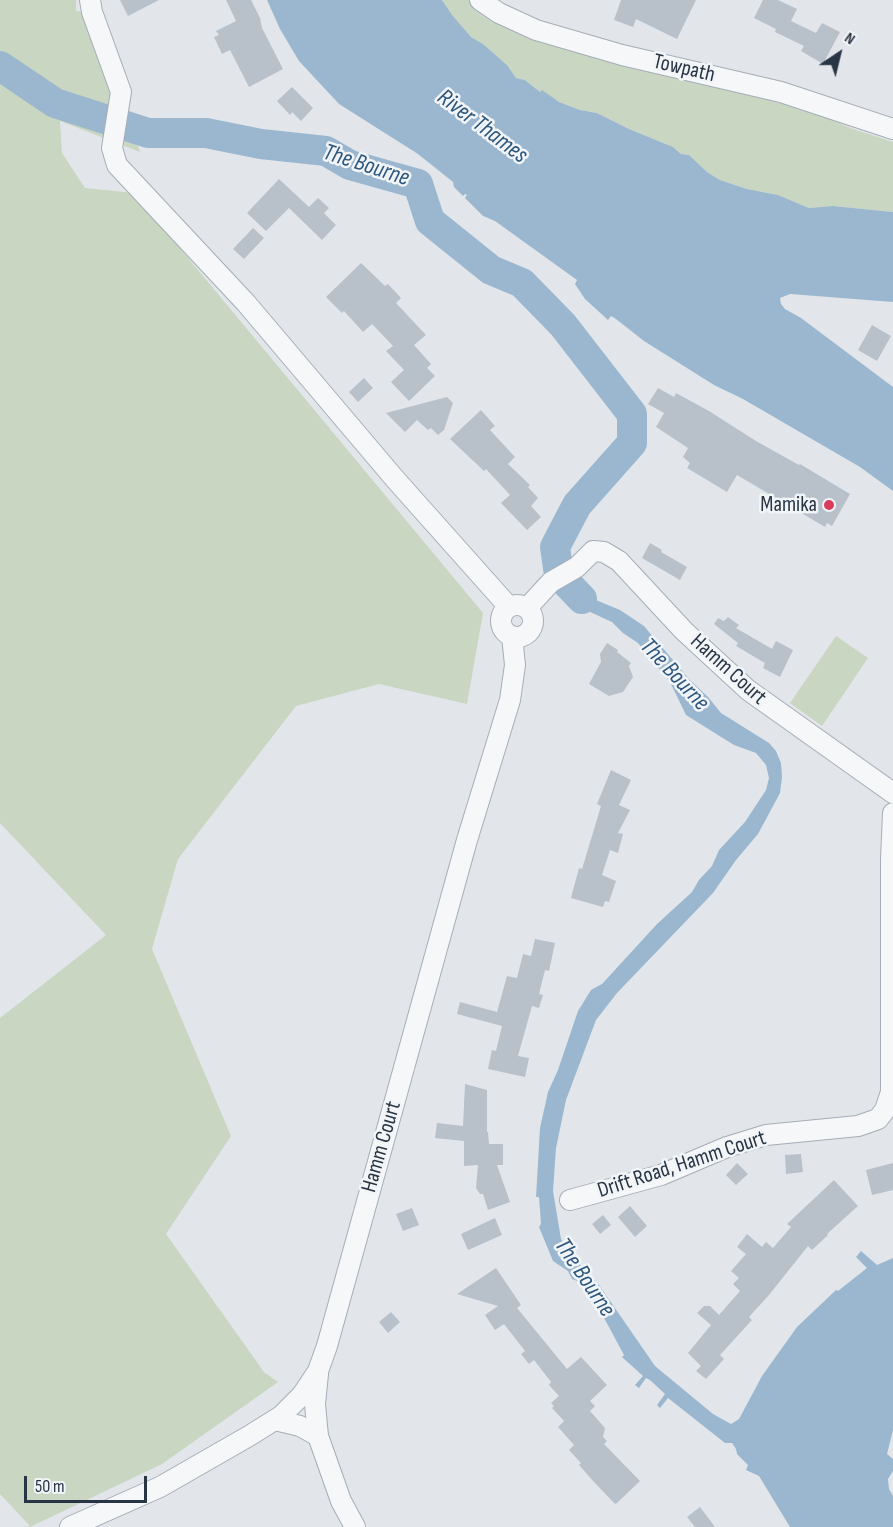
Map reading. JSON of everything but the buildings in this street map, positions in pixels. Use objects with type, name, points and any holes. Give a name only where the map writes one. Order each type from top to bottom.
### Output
[{"type":"street","points":[[90,0],[92,12],[121,92],[112,148],[117,165],[246,303],[395,479],[518,608]]},
{"type":"street","name":"Towpath","points":[[480,0],[499,13],[536,30],[622,55],[781,92],[893,129]]},
{"type":"street","name":"Hamm Court","points":[[70,1527],[160,1487],[275,1420],[302,1395],[318,1371],[327,1346],[467,840],[510,700],[515,664],[512,636],[523,636],[531,628],[532,617],[518,608],[551,582],[577,567],[593,551],[604,552],[619,561],[684,631],[748,690],[893,793]]},
{"type":"street","name":"Drift Road, Hamm Court","points":[[570,1200],[660,1175],[718,1151],[766,1135],[858,1126],[878,1119],[885,1110],[891,1092],[893,813]]},
{"type":"street","points":[[318,1371],[315,1404],[318,1436],[340,1501],[355,1527]]},
{"type":"street","points":[[275,1420],[300,1426],[318,1436]]},
{"type":"green space","points":[[0,0],[76,0],[76,11],[92,12],[140,152],[60,121],[62,153],[85,188],[134,193],[483,613],[467,704],[379,684],[296,706],[178,859],[152,949],[231,1136],[166,1234],[264,1372],[278,1382],[162,1464],[30,1527],[23,1527],[30,1526],[0,1494],[0,1018],[106,935],[0,823]]},
{"type":"green space","points":[[442,0],[476,0],[563,46],[694,82],[809,110],[853,129],[893,142],[893,212],[833,206],[809,208],[778,195],[747,189],[720,180],[707,172],[689,155],[681,154],[673,147],[597,113],[580,110],[559,102],[540,92],[525,80],[516,78],[507,65],[483,44],[471,37],[452,16]]},
{"type":"green space","points":[[836,636],[868,658],[822,726],[790,703]]},
{"type":"water","name":"River Thames","points":[[267,0],[442,0],[471,37],[483,44],[507,65],[516,78],[525,80],[540,92],[542,90],[559,102],[580,110],[597,113],[673,147],[681,154],[689,155],[707,172],[720,180],[747,189],[778,195],[809,208],[833,206],[893,212],[893,302],[790,294],[780,298],[785,309],[801,318],[893,387],[893,491],[860,467],[743,399],[714,385],[644,341],[611,316],[608,320],[585,299],[575,284],[577,280],[495,221],[483,216],[465,198],[467,195],[463,196],[454,187],[453,182],[418,154],[339,104],[299,61],[280,29]]},
{"type":"water","points":[[568,574],[573,583],[591,598],[620,610],[644,626],[721,713],[769,743],[776,751],[781,763],[782,777],[780,793],[758,834],[713,893],[617,993],[596,1020],[566,1100],[556,1148],[553,1191],[561,1239],[568,1252],[599,1285],[655,1366],[713,1414],[731,1424],[739,1419],[762,1376],[797,1327],[836,1290],[838,1291],[867,1268],[856,1257],[861,1251],[877,1265],[893,1258],[893,1430],[887,1454],[893,1459],[893,1471],[888,1479],[889,1489],[893,1496],[893,1527],[790,1527],[759,1476],[746,1470],[748,1465],[737,1454],[732,1443],[725,1443],[668,1398],[660,1408],[657,1405],[665,1394],[650,1380],[646,1378],[639,1388],[635,1385],[643,1376],[622,1357],[624,1355],[603,1316],[580,1282],[572,1279],[568,1271],[553,1261],[539,1227],[541,1224],[539,1197],[536,1197],[540,1128],[548,1092],[578,1011],[591,990],[602,984],[657,924],[692,892],[712,866],[719,850],[745,822],[766,790],[769,778],[766,765],[756,753],[734,745],[686,715],[670,682],[638,643],[612,622],[588,611],[562,591],[556,580]]},
{"type":"waterway","name":"The Bourne","points":[[0,66],[55,103],[148,133],[206,133],[261,144],[326,151],[350,165],[418,184],[430,221],[491,270],[522,283],[563,325],[632,414],[632,443],[577,505],[555,547],[559,575],[582,599]]},
{"type":"place","name":"Mamika","points":[[829,505]]}]
